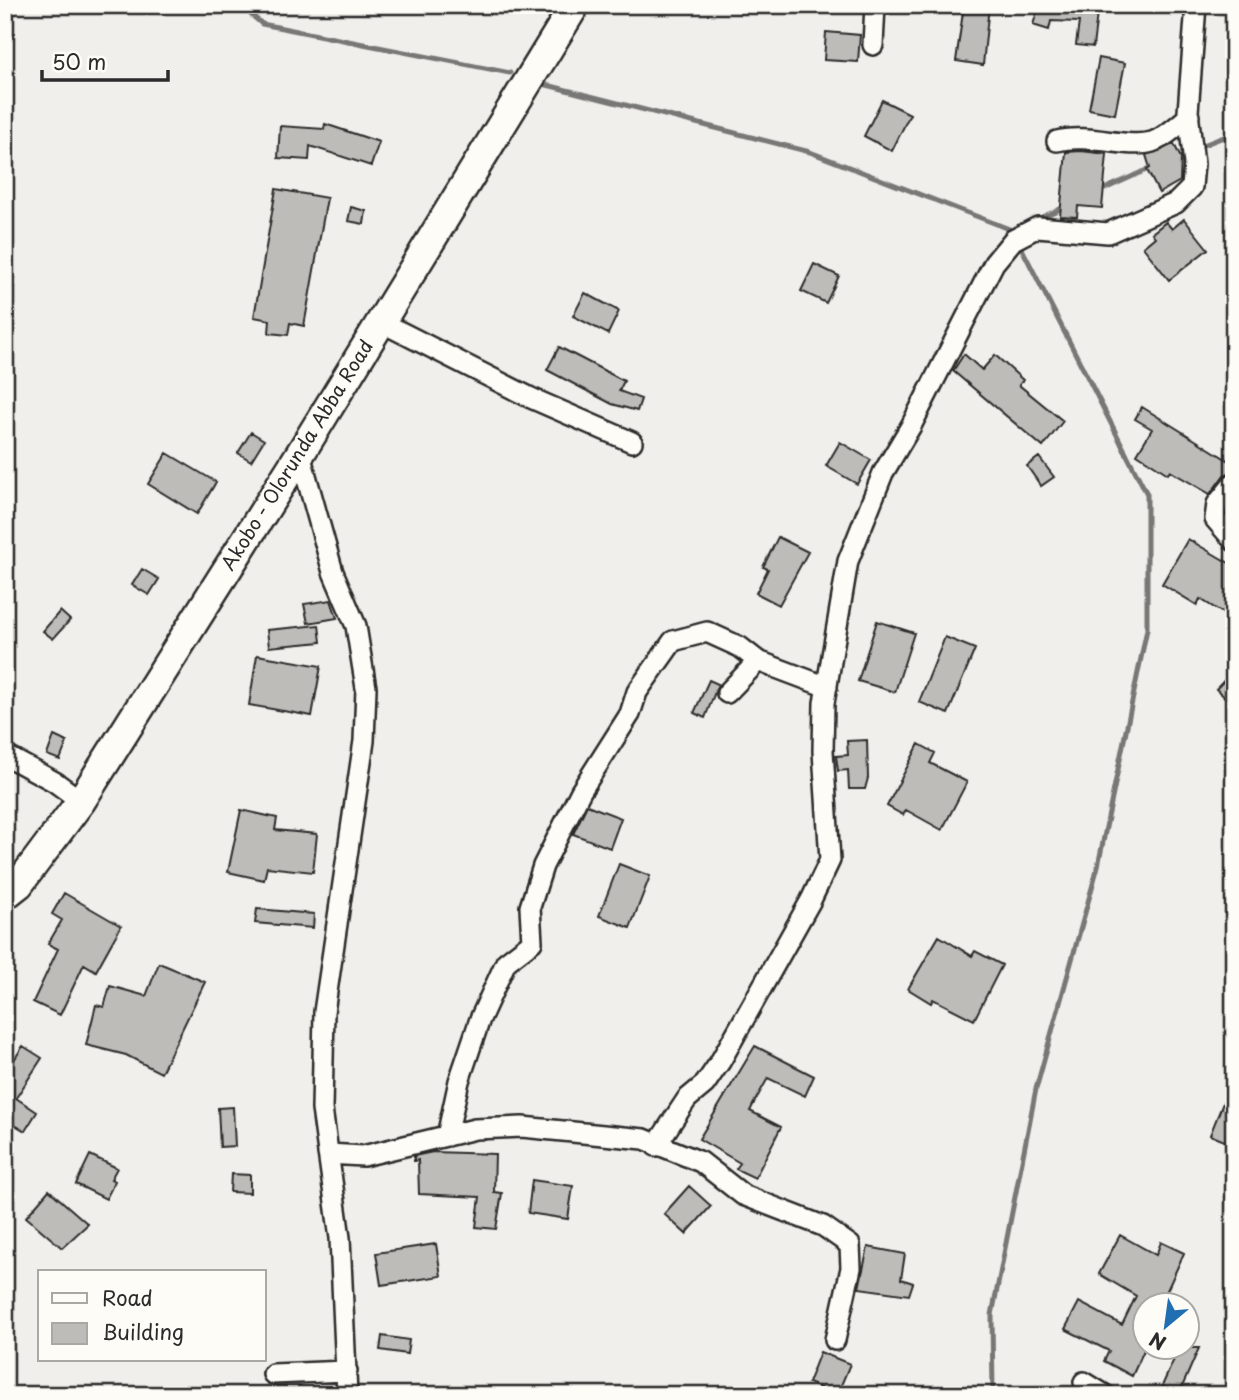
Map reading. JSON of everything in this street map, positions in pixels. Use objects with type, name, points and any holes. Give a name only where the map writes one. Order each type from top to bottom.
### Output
[{"type":"main road","name":"Akobo - Olorunda Abba Road","points":[[5,895],[19,884],[81,801],[300,454],[575,5]]},
{"type":"street","points":[[873,45],[876,5]]},
{"type":"street","points":[[656,1146],[687,1099],[705,1084],[720,1062],[768,980],[830,860],[823,751],[827,687],[848,562],[883,473],[911,426],[994,263],[1013,240],[1038,227],[1108,233],[1176,203],[1192,187],[1194,164],[1189,116],[1196,5]]},
{"type":"street","points":[[1057,141],[1077,136],[1105,141],[1151,142],[1173,130],[1189,116]]},
{"type":"street","points":[[379,321],[531,398],[632,442]]},
{"type":"street","points":[[300,454],[332,572],[356,626],[366,688],[364,741],[324,1012],[322,1110],[340,1238],[347,1395]]},
{"type":"street","points":[[1234,483],[1217,504],[1215,519],[1234,541]]},
{"type":"street","points":[[447,1136],[459,1081],[480,1019],[506,962],[532,942],[530,907],[543,866],[581,791],[630,714],[637,692],[673,640],[707,632],[740,648],[758,661],[827,687]]},
{"type":"street","points":[[727,693],[758,661]]},
{"type":"street","points":[[5,755],[55,782],[81,801]]},
{"type":"street","points":[[328,1154],[363,1156],[475,1129],[522,1127],[643,1139],[701,1162],[743,1195],[782,1213],[823,1226],[850,1245],[851,1268],[835,1340]]},
{"type":"street","points":[[273,1374],[347,1371]]},
{"type":"street","points":[[1084,1382],[1105,1395]]},
{"type":"building","points":[[964,5],[989,5],[983,65],[956,61]]},
{"type":"building","points":[[1039,5],[1098,5],[1093,47],[1076,45],[1079,22],[1051,21],[1049,30],[1033,25]]},
{"type":"building","points":[[826,32],[860,35],[858,62],[824,60]]},
{"type":"building","points":[[1099,58],[1125,63],[1115,114],[1089,109]]},
{"type":"building","points":[[882,100],[910,114],[892,151],[864,136]]},
{"type":"building","points":[[325,124],[379,142],[371,166],[310,146],[309,160],[278,158],[280,126],[324,129]]},
{"type":"building","points":[[1174,144],[1181,158],[1180,181],[1159,193],[1147,170],[1150,168],[1146,155]]},
{"type":"building","points":[[1066,152],[1107,154],[1102,208],[1078,206],[1077,217],[1060,216]]},
{"type":"building","points":[[276,189],[327,198],[304,326],[290,323],[288,335],[269,333],[270,320],[254,317]]},
{"type":"building","points":[[351,207],[366,211],[364,224],[348,221]]},
{"type":"building","points":[[1184,219],[1208,249],[1169,280],[1143,247],[1155,237],[1152,233],[1166,222],[1172,229]]},
{"type":"building","points":[[814,264],[839,276],[826,303],[801,291]]},
{"type":"building","points":[[585,293],[619,311],[608,334],[573,316]]},
{"type":"building","points":[[559,347],[624,381],[619,391],[641,399],[637,411],[612,404],[547,370]]},
{"type":"building","points":[[964,354],[982,370],[995,355],[1023,380],[1019,385],[1063,421],[1043,447],[953,371]]},
{"type":"building","points":[[1142,407],[1234,464],[1234,471],[1224,475],[1210,494],[1170,471],[1168,474],[1137,454],[1152,429],[1135,419]]},
{"type":"building","points":[[251,432],[264,440],[251,461],[238,453]]},
{"type":"building","points":[[840,442],[871,460],[857,484],[826,466]]},
{"type":"building","points":[[167,453],[216,482],[197,514],[148,484]]},
{"type":"building","points":[[1039,457],[1054,477],[1041,486],[1027,466]]},
{"type":"building","points":[[778,537],[808,552],[779,605],[756,593],[768,569],[763,567]]},
{"type":"building","points":[[1188,539],[1234,566],[1234,620],[1200,599],[1197,605],[1162,584]]},
{"type":"building","points":[[142,569],[159,579],[149,595],[132,585]]},
{"type":"building","points":[[331,600],[337,618],[308,623],[304,604]]},
{"type":"building","points":[[60,611],[70,620],[53,639],[43,631]]},
{"type":"building","points":[[877,621],[914,633],[895,692],[858,681]]},
{"type":"building","points":[[319,625],[321,642],[269,647],[267,630]]},
{"type":"building","points":[[945,637],[975,649],[948,714],[919,702]]},
{"type":"building","points":[[257,655],[321,666],[312,716],[249,705]]},
{"type":"building","points":[[1234,670],[1234,706],[1216,689]]},
{"type":"building","points":[[709,680],[718,684],[705,718],[694,713]]},
{"type":"building","points":[[54,736],[67,742],[60,760],[47,755]]},
{"type":"building","points":[[867,740],[868,778],[865,789],[849,789],[848,770],[838,771],[836,756],[848,755],[847,741]]},
{"type":"building","points":[[919,744],[935,753],[930,763],[967,782],[942,830],[906,810],[903,815],[887,806]]},
{"type":"building","points":[[587,805],[621,818],[610,848],[573,834]]},
{"type":"building","points":[[241,810],[277,818],[275,830],[317,834],[313,872],[267,867],[264,880],[228,872]]},
{"type":"building","points":[[619,864],[650,876],[630,928],[599,916]]},
{"type":"building","points":[[64,893],[121,926],[96,971],[84,964],[60,1015],[33,1002],[58,949],[48,944],[62,920],[52,914]]},
{"type":"building","points":[[257,909],[314,914],[313,928],[255,923]]},
{"type":"building","points":[[939,936],[972,956],[975,951],[1002,965],[974,1020],[933,999],[931,1003],[908,989]]},
{"type":"building","points":[[159,963],[205,982],[161,1073],[126,1055],[86,1045],[96,1005],[104,1007],[110,986],[146,996]]},
{"type":"building","points":[[23,1046],[42,1058],[16,1098],[37,1112],[25,1131],[5,1119],[5,1074]]},
{"type":"building","points":[[755,1046],[814,1076],[805,1096],[768,1078],[750,1111],[781,1127],[755,1178],[736,1169],[740,1163],[699,1139]]},
{"type":"building","points":[[1234,1078],[1234,1145],[1210,1135]]},
{"type":"building","points":[[233,1107],[235,1146],[220,1147],[218,1108]]},
{"type":"building","points":[[433,1152],[495,1154],[494,1192],[502,1193],[496,1229],[476,1227],[480,1197],[419,1194],[418,1160],[414,1161],[414,1156]]},
{"type":"building","points":[[90,1155],[117,1168],[111,1179],[115,1181],[106,1199],[76,1184]]},
{"type":"building","points":[[231,1174],[250,1175],[250,1193],[230,1192]]},
{"type":"building","points":[[532,1180],[573,1186],[568,1219],[528,1213]]},
{"type":"building","points":[[689,1186],[711,1206],[686,1234],[664,1214]]},
{"type":"building","points":[[49,1190],[88,1224],[62,1248],[26,1217]]},
{"type":"building","points":[[1120,1235],[1156,1255],[1161,1242],[1184,1253],[1166,1292],[1130,1292],[1099,1274]]},
{"type":"building","points":[[436,1244],[441,1276],[381,1285],[376,1253]]},
{"type":"building","points":[[868,1247],[905,1254],[901,1279],[913,1283],[909,1295],[859,1288]]},
{"type":"building","points":[[1079,1302],[1122,1325],[1130,1308],[1130,1362],[1138,1362],[1132,1376],[1104,1361],[1109,1351],[1065,1329]]},
{"type":"building","points":[[382,1336],[409,1340],[407,1354],[380,1350]]},
{"type":"building","points":[[820,1352],[850,1364],[837,1395],[808,1383]]},
{"type":"building","points":[[1173,1362],[1193,1362],[1179,1394],[1162,1386]]},
{"type":"waterway","points":[[240,5],[262,24],[510,73]]},
{"type":"waterway","points":[[543,84],[810,152],[1012,230],[1016,228]]},
{"type":"waterway","points":[[1198,147],[1234,133]]},
{"type":"waterway","points":[[1098,192],[1153,167]]},
{"type":"waterway","points":[[1035,220],[1067,206]]},
{"type":"waterway","points":[[993,1395],[992,1315],[1036,1089],[1098,866],[1147,629],[1147,494],[1019,243]]}]
